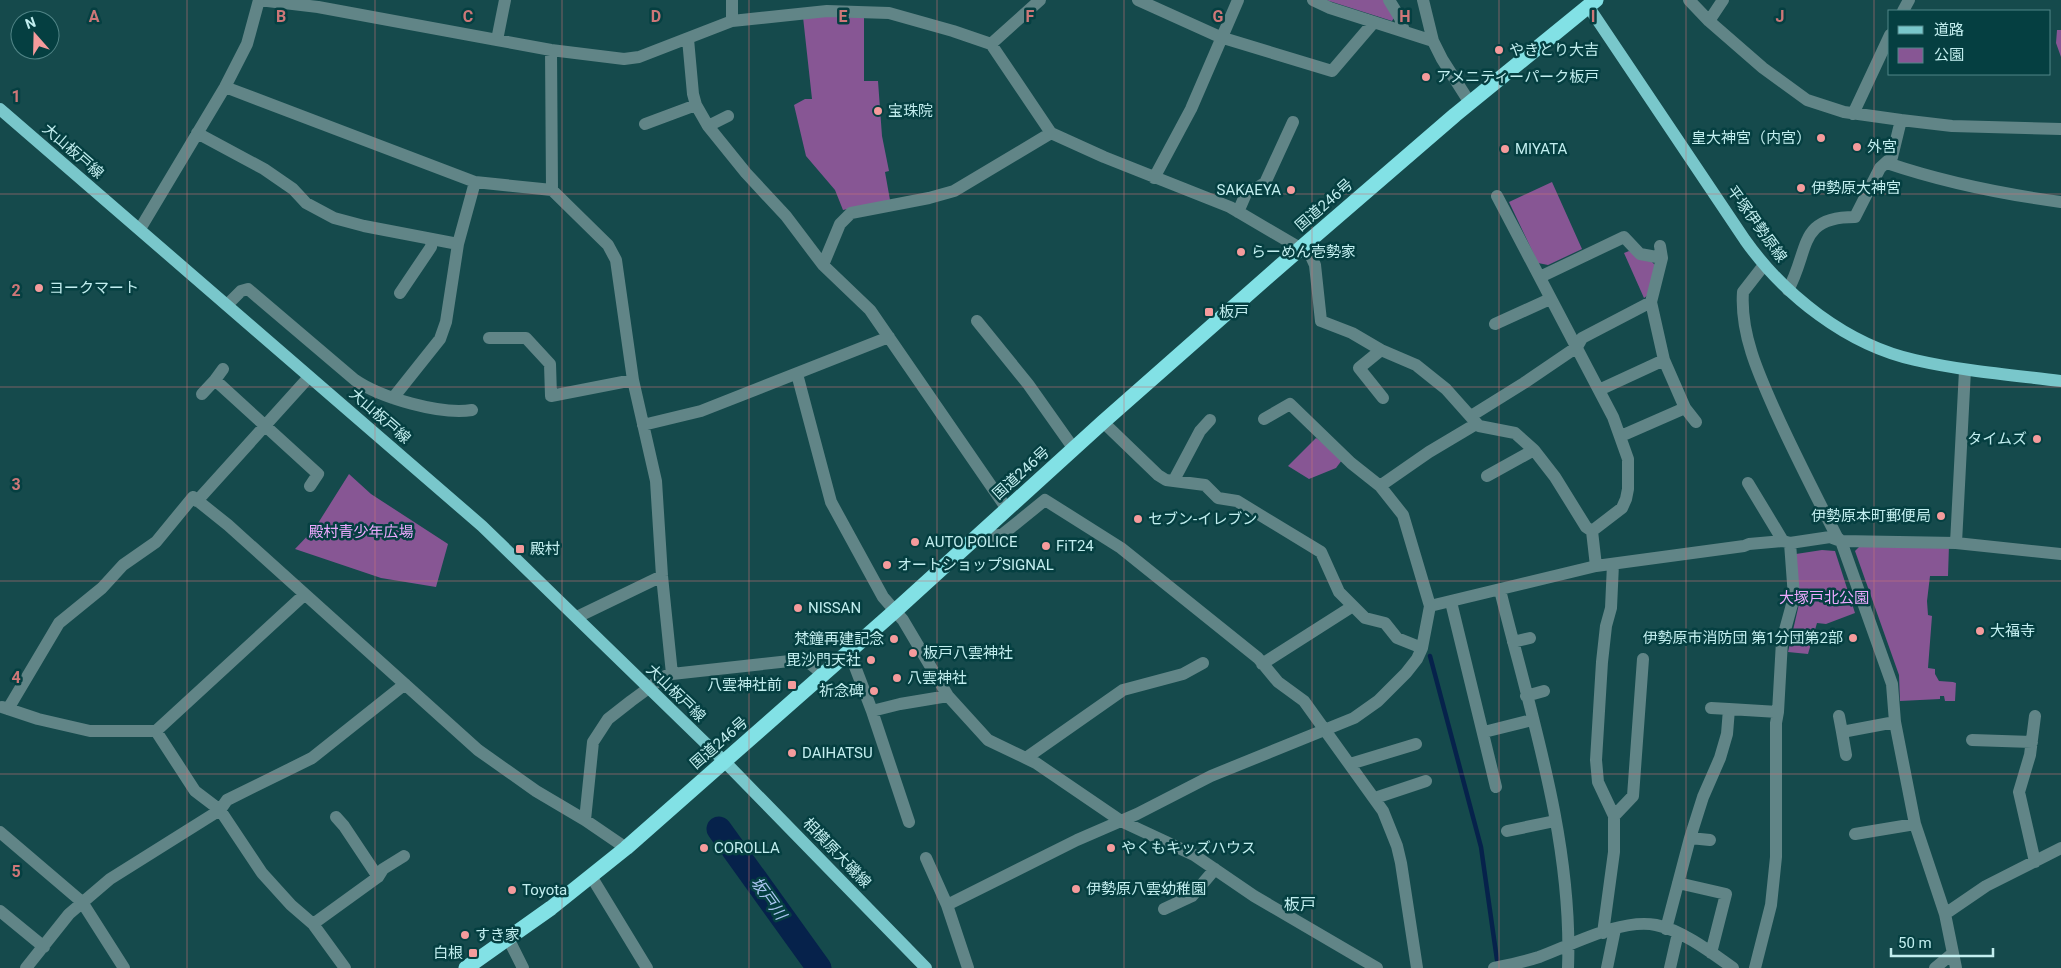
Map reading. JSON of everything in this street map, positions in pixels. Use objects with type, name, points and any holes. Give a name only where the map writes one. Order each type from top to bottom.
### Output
[{"type":"highway","name":"国道246号","points":[[466,968],[626,848],[895,611],[1103,422],[1301,248],[1589,2]]},
{"type":"main road","name":"平塚伊勢原線","points":[[1589,2],[1745,240],[1764,265],[1788,290],[1823,318],[1869,343],[1913,360],[1965,370],[2061,381]]},
{"type":"main road","name":"大山板戸線","points":[[0,109],[482,526],[725,762]]},
{"type":"main road","name":"相模原大磯線","points":[[725,762],[926,968]]},
{"type":"street","points":[[140,229],[225,87],[247,44],[259,0],[318,8],[551,50],[624,59],[639,57],[732,21],[827,11],[889,13],[991,44],[1051,133],[1154,178],[1230,207],[1310,254],[1315,265],[1321,321],[1352,333],[1380,350],[1416,365],[1446,389],[1473,420],[1486,429],[1515,434],[1534,450],[1555,477],[1586,527],[1592,531],[1596,566]]},
{"type":"street","points":[[497,40],[505,0]]},
{"type":"street","points":[[732,0],[732,21]]},
{"type":"street","points":[[794,0],[794,14]]},
{"type":"street","points":[[889,13],[890,0]]},
{"type":"street","points":[[991,44],[1040,0]]},
{"type":"street","points":[[1138,0],[1220,37],[1332,71],[1374,22]]},
{"type":"street","points":[[1154,178],[1191,109],[1220,37],[1238,0]]},
{"type":"street","points":[[1313,0],[1433,41]]},
{"type":"street","points":[[1389,0],[1400,18],[1404,31]]},
{"type":"street","points":[[1423,0],[1433,41],[1470,104]]},
{"type":"street","points":[[1689,0],[1709,21],[1763,68],[1806,100],[1853,114],[1952,126],[2061,129]]},
{"type":"street","points":[[1709,21],[1723,0]]},
{"type":"street","points":[[688,38],[696,105],[708,126],[746,173],[786,216],[823,265],[870,310],[1007,509]]},
{"type":"street","points":[[1853,114],[1888,40]]},
{"type":"street","points":[[551,50],[552,190]]},
{"type":"street","points":[[225,87],[475,182],[552,190],[608,245],[616,260],[633,380],[656,480],[662,576],[672,674]]},
{"type":"street","points":[[645,124],[696,105]]},
{"type":"street","points":[[708,126],[728,116]]},
{"type":"street","points":[[1788,290],[1796,275],[1806,240],[1811,232],[1827,219],[1855,216],[1880,168],[1892,156],[1900,120]]},
{"type":"street","points":[[1238,212],[1248,189],[1255,189],[1265,183],[1293,122]]},
{"type":"street","points":[[197,132],[264,169],[293,189],[306,203],[334,218],[364,226],[458,244]]},
{"type":"street","points":[[823,265],[840,224],[852,213],[929,198],[954,190],[1051,133]]},
{"type":"street","points":[[1887,163],[1963,184],[2019,196],[2061,202]]},
{"type":"street","points":[[393,398],[440,339],[446,322],[458,244],[475,182]]},
{"type":"street","points":[[1497,196],[1599,390],[1621,436],[1628,459],[1628,490],[1626,500],[1622,508],[1592,531]]},
{"type":"street","points":[[1540,277],[1624,237],[1640,254],[1661,252],[1651,302],[1664,360],[1685,408],[1696,422]]},
{"type":"street","points":[[400,293],[430,247],[432,239]]},
{"type":"street","points":[[1764,265],[1743,292],[1745,326],[1750,348],[1760,376],[1810,487],[1841,541],[1892,684],[1895,722],[1915,824],[1945,914],[1956,968]]},
{"type":"street","points":[[227,305],[241,291],[248,289],[355,380],[370,390],[393,398],[458,413],[472,410]]},
{"type":"street","points":[[1495,324],[1550,298]]},
{"type":"street","points":[[1380,486],[1576,347],[1582,338],[1651,302]]},
{"type":"street","points":[[977,321],[1028,384],[1074,449]]},
{"type":"street","points":[[489,338],[505,342],[526,338],[550,364],[546,397],[633,380]]},
{"type":"street","points":[[643,425],[701,411],[889,338]]},
{"type":"street","points":[[1380,350],[1359,368],[1382,398]]},
{"type":"street","points":[[1599,390],[1664,360]]},
{"type":"street","points":[[1956,543],[1965,370]]},
{"type":"street","points":[[202,394],[219,374],[266,425],[321,471],[310,486]]},
{"type":"street","points":[[797,374],[831,502],[877,587],[911,632],[948,696],[988,740],[1026,758],[1121,821],[1194,855],[1254,896],[1377,968]]},
{"type":"street","points":[[197,501],[309,377]]},
{"type":"street","points":[[947,905],[1219,772],[1326,731],[1354,718],[1378,701],[1417,659],[1422,648],[1430,606],[1403,515],[1380,486],[1350,463],[1290,404],[1264,419]]},
{"type":"street","points":[[1621,436],[1685,408]]},
{"type":"street","points":[[1174,480],[1200,431],[1210,420]]},
{"type":"street","points":[[1103,422],[1158,475],[1166,480],[1205,485],[1218,498],[1237,501],[1321,552],[1339,592],[1365,618],[1386,623],[1397,638],[1422,648]]},
{"type":"street","points":[[1487,476],[1534,450]]},
{"type":"street","points":[[1748,483],[1787,542],[1794,596],[1782,641],[1776,723],[1774,876],[1771,905],[1755,968]]},
{"type":"street","points":[[304,595],[156,731],[90,731],[38,719],[4,708],[59,623],[102,588],[123,565],[156,542],[193,497],[228,526],[478,750],[536,791],[585,820],[626,848]]},
{"type":"street","points":[[986,528],[995,536],[1003,534],[1045,500],[1121,548],[1262,664],[1278,682],[1304,701],[1375,798],[1388,820],[1397,846],[1417,968]]},
{"type":"street","points":[[1430,606],[1596,566],[1749,544],[1830,537],[1841,541],[1956,543],[2061,554]]},
{"type":"street","points":[[1607,968],[1614,852],[1614,816],[1598,782],[1596,760],[1603,653],[1606,626],[1611,608],[1613,564]]},
{"type":"street","points":[[577,617],[662,576]]},
{"type":"street","points":[[1500,590],[1549,786],[1564,876],[1569,946],[1568,968]]},
{"type":"street","points":[[1451,602],[1496,787]]},
{"type":"street","points":[[1262,664],[1353,606]]},
{"type":"street","points":[[1513,642],[1530,638]]},
{"type":"street","points":[[848,651],[872,711],[909,822]]},
{"type":"street","points":[[1614,816],[1633,796],[1643,659]]},
{"type":"street","points":[[585,820],[593,742],[608,719],[665,676],[799,660],[805,660],[812,664],[823,675]]},
{"type":"street","points":[[1026,758],[1124,690],[1183,674],[1203,663]]},
{"type":"street","points":[[26,968],[69,914],[110,879],[220,810],[227,800],[312,758],[405,684]]},
{"type":"street","points":[[1526,696],[1544,691]]},
{"type":"street","points":[[872,711],[948,696]]},
{"type":"street","points":[[1711,708],[1778,712]]},
{"type":"street","points":[[1670,968],[1678,883],[1703,797],[1720,758],[1727,734],[1729,709]]},
{"type":"street","points":[[1839,716],[1846,755]]},
{"type":"street","points":[[2035,716],[2032,742],[2019,792],[2035,862]]},
{"type":"street","points":[[1484,732],[1532,720]]},
{"type":"street","points":[[1842,732],[1895,722]]},
{"type":"street","points":[[156,731],[195,791],[220,810],[262,873],[313,924],[345,968]]},
{"type":"street","points":[[1972,740],[2032,742]]},
{"type":"street","points":[[1350,764],[1412,742]]},
{"type":"street","points":[[1375,798],[1419,787]]},
{"type":"street","points":[[336,817],[378,877]]},
{"type":"street","points":[[1507,831],[1554,821]]},
{"type":"street","points":[[1855,834],[1915,824]]},
{"type":"street","points":[[0,832],[82,902],[124,968]]},
{"type":"street","points":[[1690,838],[1710,840]]},
{"type":"street","points":[[1945,914],[1986,886],[2061,848]]},
{"type":"street","points":[[313,924],[378,877],[383,869],[404,856]]},
{"type":"street","points":[[926,858],[947,905],[968,968]]},
{"type":"street","points":[[1164,909],[1192,896],[1215,869]]},
{"type":"street","points":[[591,876],[647,968]]},
{"type":"street","points":[[1678,883],[1726,894],[1711,953]]},
{"type":"street","points":[[0,911],[44,947]]},
{"type":"street","points":[[1494,968],[1530,960],[1609,931],[1648,924],[1658,925],[1672,931],[1733,968]]},
{"type":"street","points":[[508,938],[523,968]]},
{"type":"street","points":[[1935,968],[1953,953]]},
{"type":"green space","points":[[1326,0],[1384,0],[1395,16],[1392,21]]},
{"type":"green space","points":[[864,16],[864,81],[878,81],[882,136],[889,171],[885,172],[890,200],[843,210],[835,190],[806,156],[794,105],[805,99],[812,99],[803,17]]},
{"type":"green space","points":[[2057,30],[2061,30],[2061,57],[2056,43]]},
{"type":"green space","points":[[1552,182],[1582,249],[1548,265],[1538,263],[1509,202]]},
{"type":"green space","points":[[1629,251],[1652,262],[1656,266],[1648,295],[1644,298],[1624,253]]},
{"type":"green space","points":[[1316,438],[1330,447],[1342,460],[1336,468],[1309,479],[1288,466]]},
{"type":"green space","name":"殿村青少年広場","points":[[349,474],[371,494],[448,544],[436,587],[381,578],[295,549],[315,528]]},
{"type":"green space","points":[[1949,545],[1948,576],[1930,576],[1927,601],[1928,615],[1932,616],[1928,668],[1935,669],[1935,674],[1939,681],[1956,683],[1955,701],[1945,701],[1944,696],[1940,696],[1940,699],[1900,701],[1899,675],[1855,551],[1859,547]]},
{"type":"green space","name":"大塚戸北公園","points":[[1822,550],[1835,551],[1855,613],[1826,624],[1817,623],[1808,654],[1788,652],[1799,604],[1796,554]]},
{"type":"waterway","points":[[1430,656],[1481,847],[1497,960]]},
{"type":"waterway","name":"坂戸川","points":[[719,829],[819,968]]},
{"type":"place","name":"やきとり大吉","points":[[1499,50]]},
{"type":"place","name":"アメニティーパーク板戸","points":[[1426,77]]},
{"type":"place","name":"宝珠院","points":[[878,111]]},
{"type":"place","name":"皇大神宮（内宮）","points":[[1821,138]]},
{"type":"place","name":"外宮","points":[[1857,147]]},
{"type":"place","name":"MIYATA","points":[[1505,149]]},
{"type":"place","name":"伊勢原大神宮","points":[[1801,188]]},
{"type":"place","name":"SAKAEYA","points":[[1291,190]]},
{"type":"place","name":"らーめん壱勢家","points":[[1241,252]]},
{"type":"place","name":"ヨークマート","points":[[39,288]]},
{"type":"place","name":"板戸","points":[[1209,312]]},
{"type":"place","name":"タイムズ","points":[[2037,439]]},
{"type":"place","name":"伊勢原本町郵便局","points":[[1941,516]]},
{"type":"place","name":"セブン-イレブン","points":[[1138,519]]},
{"type":"place","name":"AUTO POLICE","points":[[915,542]]},
{"type":"place","name":"FiT24","points":[[1046,546]]},
{"type":"place","name":"殿村","points":[[520,549]]},
{"type":"place","name":"オートショップSIGNAL","points":[[887,565]]},
{"type":"place","name":"NISSAN","points":[[798,608]]},
{"type":"place","name":"大福寺","points":[[1980,631]]},
{"type":"place","name":"伊勢原市消防団 第1分団第2部","points":[[1853,638]]},
{"type":"place","name":"梵鐘再建記念","points":[[894,639]]},
{"type":"place","name":"板戸八雲神社","points":[[913,653]]},
{"type":"place","name":"毘沙門天社","points":[[871,660]]},
{"type":"place","name":"八雲神社","points":[[897,678]]},
{"type":"place","name":"八雲神社前","points":[[792,685]]},
{"type":"place","name":"祈念碑","points":[[874,691]]},
{"type":"place","name":"DAIHATSU","points":[[792,753]]},
{"type":"place","name":"COROLLA","points":[[704,848]]},
{"type":"place","name":"やくもキッズハウス","points":[[1111,848]]},
{"type":"place","name":"伊勢原八雲幼稚園","points":[[1076,889]]},
{"type":"place","name":"Toyota","points":[[512,890]]},
{"type":"place","name":"すき家","points":[[465,935]]},
{"type":"place","name":"白根","points":[[473,953]]},
{"type":"district","name":"板戸","points":[[1300,904]]}]
